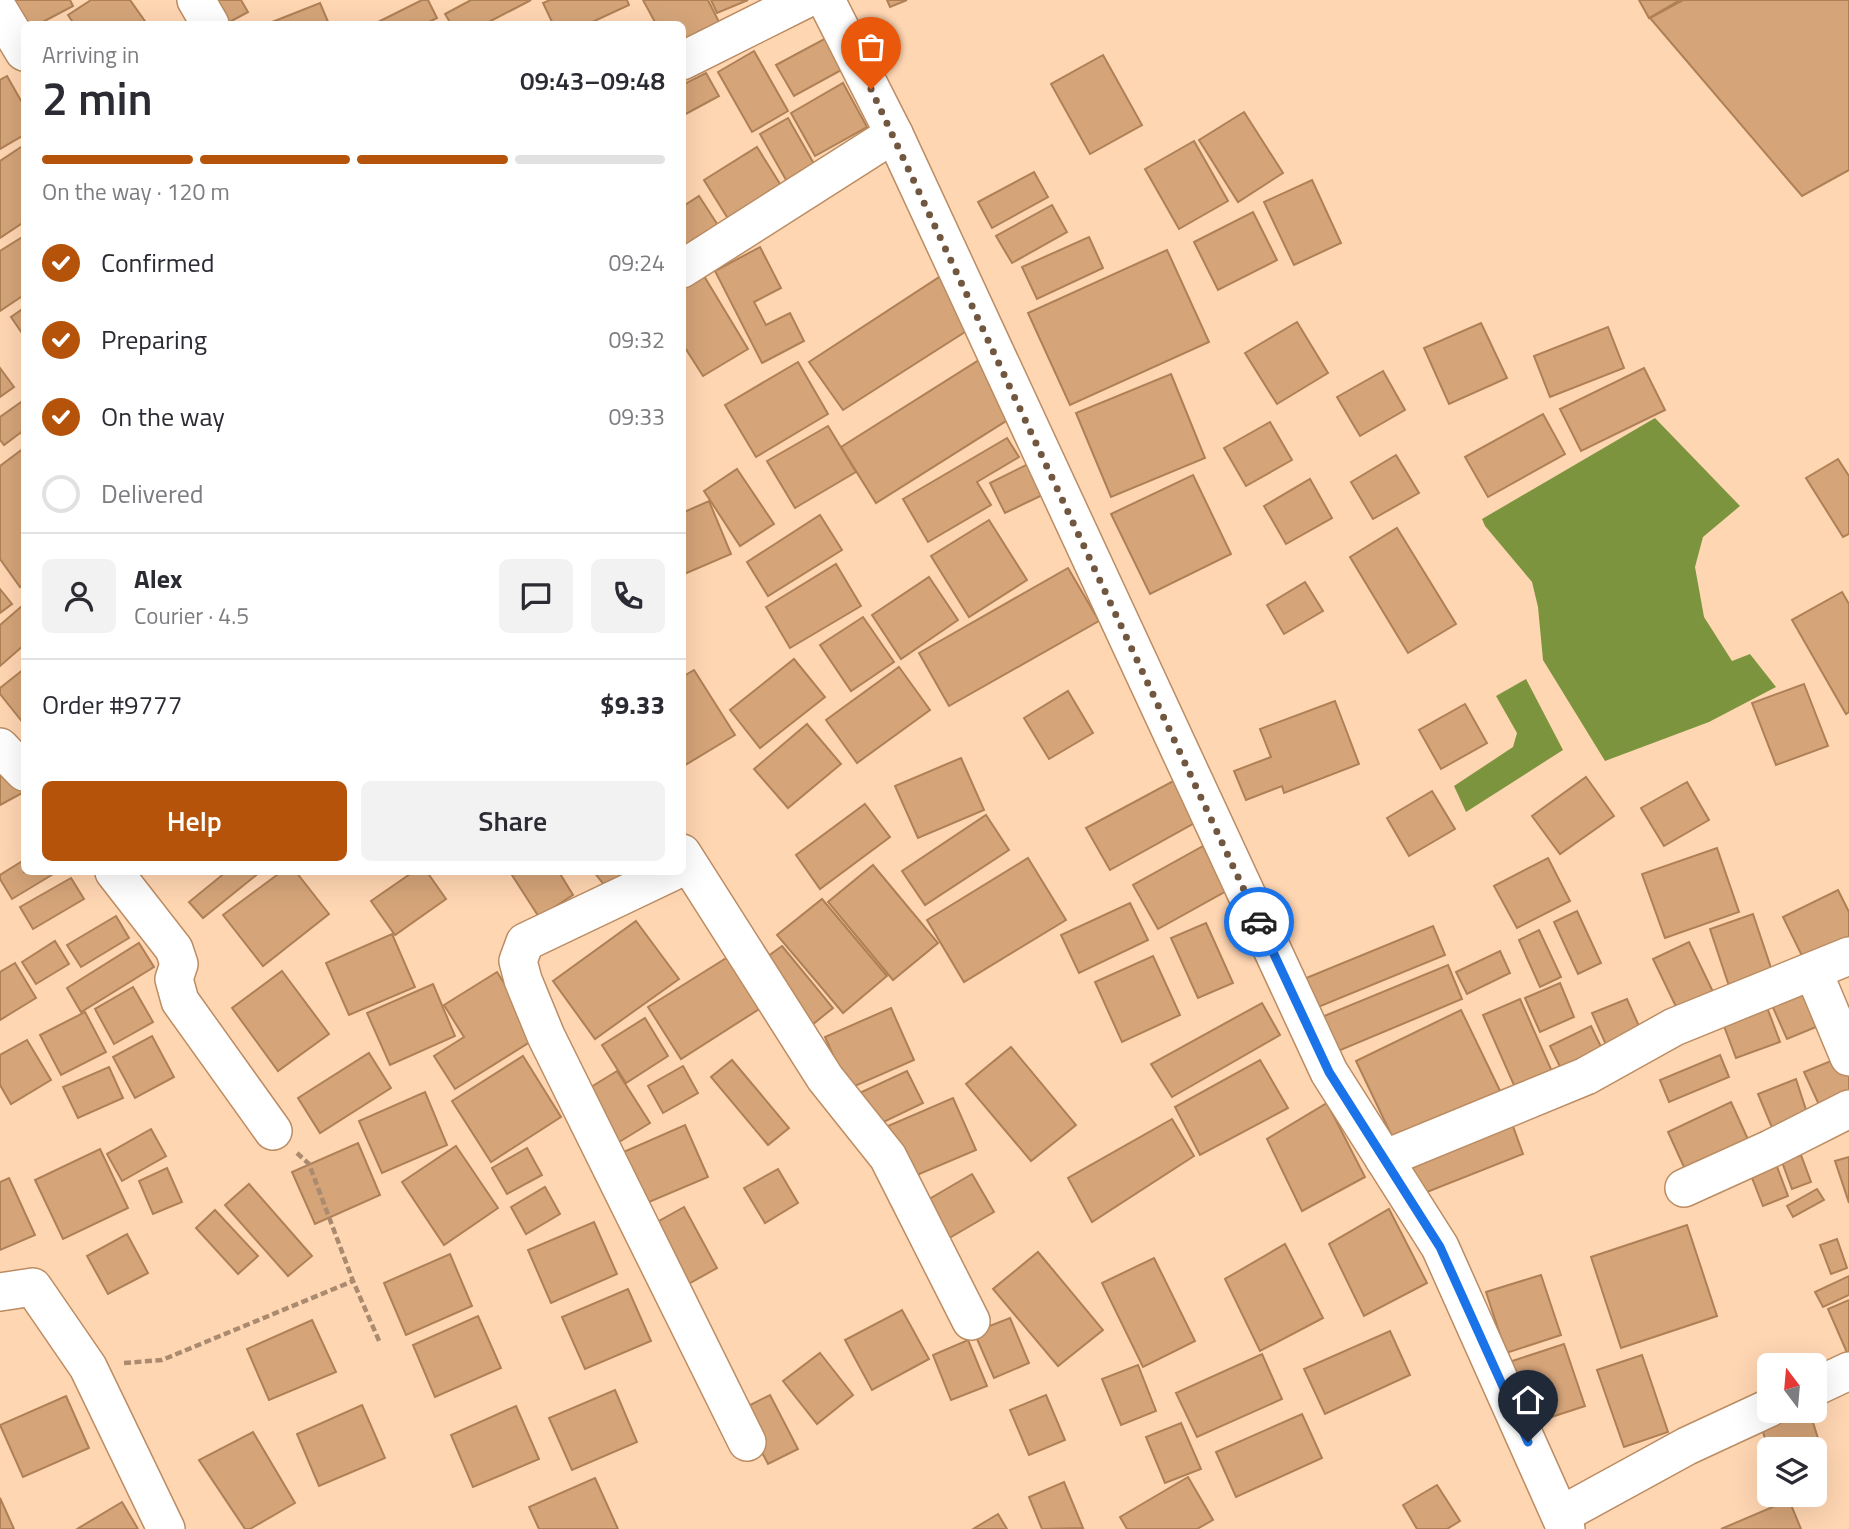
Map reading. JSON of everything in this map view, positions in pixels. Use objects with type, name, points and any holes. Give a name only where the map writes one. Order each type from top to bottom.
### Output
[{"type":"street","points":[[196,0],[208,21]]},
{"type":"street","points":[[686,59],[804,0]]},
{"type":"street","points":[[826,0],[894,134],[1329,1072],[1440,1247],[1564,1522],[1687,1446],[1757,1414]]},
{"type":"street","points":[[0,12],[21,47]]},
{"type":"street","points":[[686,266],[894,134]]},
{"type":"street","points":[[0,747],[21,769]]},
{"type":"street","points":[[686,871],[825,1078],[888,1157],[971,1321]]},
{"type":"street","points":[[116,875],[174,949],[178,964],[174,979],[180,1001],[273,1131]]},
{"type":"street","points":[[659,875],[525,942],[518,961],[545,1036],[747,1442]]},
{"type":"street","points":[[1384,1159],[1586,1076],[1674,1027],[1849,956]]},
{"type":"street","points":[[1813,971],[1849,1057]]},
{"type":"street","points":[[1684,1188],[1849,1109]]},
{"type":"street","points":[[0,1292],[33,1287],[88,1367],[166,1529]]},
{"type":"street","points":[[1827,1381],[1849,1371]]},
{"type":"path","points":[[273,1131],[309,1164],[353,1281],[380,1343]]},
{"type":"path","points":[[88,1367],[162,1360],[353,1281]]},
{"type":"shaded area","points":[[1655,418],[1740,506],[1703,537],[1695,567],[1704,617],[1732,661],[1750,654],[1776,687],[1709,722],[1605,761],[1543,660],[1538,607],[1532,582],[1482,519]]},
{"type":"shaded area","points":[[1526,679],[1563,750],[1466,812],[1454,786],[1513,747],[1517,733],[1496,696]]},
{"type":"building","points":[[5,0],[70,0],[73,6],[45,21],[22,21]]},
{"type":"building","points":[[91,0],[130,0],[145,21],[72,21],[68,15]]},
{"type":"building","points":[[192,0],[241,0],[248,12],[232,21],[222,21]]},
{"type":"building","points":[[422,0],[428,0],[437,18],[431,21],[380,21]]},
{"type":"building","points":[[471,0],[531,0],[491,21],[449,21],[445,14]]},
{"type":"building","points":[[550,0],[627,0],[629,5],[594,21],[552,21],[543,3]]},
{"type":"building","points":[[643,0],[708,0],[720,24],[686,42],[686,21],[654,21]]},
{"type":"building","points":[[711,0],[748,0],[717,13]]},
{"type":"building","points":[[887,0],[907,0],[890,7]]},
{"type":"building","points":[[1639,0],[1680,0],[1649,18]]},
{"type":"building","points":[[1683,0],[1849,0],[1849,170],[1802,196],[1650,18]]},
{"type":"building","points":[[320,3],[328,21],[275,21]]},
{"type":"building","points":[[828,37],[845,68],[794,96],[776,65]]},
{"type":"building","points":[[754,51],[788,111],[752,132],[718,72]]},
{"type":"building","points":[[1103,55],[1142,125],[1090,154],[1051,84]]},
{"type":"building","points":[[706,73],[719,96],[686,114],[686,83]]},
{"type":"building","points":[[7,76],[21,101],[21,137],[0,149],[0,80]]},
{"type":"building","points":[[843,83],[867,127],[815,156],[791,113]]},
{"type":"building","points":[[1244,112],[1283,173],[1238,202],[1199,140]]},
{"type":"building","points":[[788,118],[818,171],[790,187],[760,134]]},
{"type":"building","points":[[1194,141],[1228,201],[1179,229],[1145,169]]},
{"type":"building","points":[[21,147],[21,224],[0,238],[0,161]]},
{"type":"building","points":[[757,147],[785,192],[732,225],[704,180]]},
{"type":"building","points":[[1034,172],[1048,197],[992,228],[978,202]]},
{"type":"building","points":[[1312,180],[1341,243],[1294,265],[1264,202]]},
{"type":"building","points":[[699,196],[721,230],[686,252],[686,204]]},
{"type":"building","points":[[1052,205],[1067,232],[1012,263],[996,236]]},
{"type":"building","points":[[1253,212],[1277,260],[1218,290],[1194,242]]},
{"type":"building","points":[[1089,237],[1103,268],[1037,299],[1022,267]]},
{"type":"building","points":[[21,238],[21,297],[0,311],[0,251]]},
{"type":"building","points":[[760,247],[781,288],[754,302],[766,325],[790,313],[804,341],[762,363],[715,271]]},
{"type":"building","points":[[1167,250],[1209,342],[1070,405],[1028,313]]},
{"type":"building","points":[[947,272],[979,323],[843,410],[809,362]]},
{"type":"building","points":[[704,276],[748,349],[703,376],[686,349],[686,287]]},
{"type":"building","points":[[21,310],[21,332],[11,317]]},
{"type":"building","points":[[1297,322],[1328,373],[1277,404],[1245,353]]},
{"type":"building","points":[[1481,323],[1507,378],[1449,404],[1424,348]]},
{"type":"building","points":[[1608,327],[1624,368],[1550,397],[1534,356]]},
{"type":"building","points":[[987,355],[1022,411],[876,503],[841,447]]},
{"type":"building","points":[[798,362],[828,414],[756,457],[725,405]]},
{"type":"building","points":[[0,368],[14,387],[0,397]]},
{"type":"building","points":[[1644,368],[1665,410],[1581,451],[1560,409]]},
{"type":"building","points":[[1383,371],[1405,410],[1360,436],[1337,397]]},
{"type":"building","points":[[1171,374],[1205,458],[1111,497],[1076,413]]},
{"type":"building","points":[[21,402],[21,432],[4,445],[0,440],[0,417]]},
{"type":"building","points":[[1543,414],[1565,454],[1488,497],[1465,457]]},
{"type":"building","points":[[1270,422],[1292,460],[1246,486],[1224,448]]},
{"type":"building","points":[[828,426],[856,472],[795,508],[767,461]]},
{"type":"building","points":[[1007,438],[1019,457],[977,482],[991,505],[928,542],[903,499]]},
{"type":"building","points":[[21,450],[20,587],[0,559],[0,466]]},
{"type":"building","points":[[1396,455],[1419,493],[1373,519],[1351,482]]},
{"type":"building","points":[[1038,459],[1053,490],[1005,513],[990,483]]},
{"type":"building","points":[[1838,459],[1849,476],[1849,534],[1843,537],[1806,478]]},
{"type":"building","points":[[737,469],[774,524],[740,546],[704,491]]},
{"type":"building","points":[[1193,475],[1231,554],[1150,594],[1111,514]]},
{"type":"building","points":[[1310,479],[1332,518],[1286,544],[1264,506]]},
{"type":"building","points":[[709,501],[731,554],[686,573],[686,511]]},
{"type":"building","points":[[820,515],[842,550],[768,596],[747,562]]},
{"type":"building","points":[[989,520],[1027,580],[969,617],[931,556]]},
{"type":"building","points":[[1397,528],[1456,624],[1408,653],[1350,557]]},
{"type":"building","points":[[836,564],[861,606],[790,648],[766,607]]},
{"type":"building","points":[[1068,568],[1099,621],[949,706],[919,653]]},
{"type":"building","points":[[929,577],[958,620],[901,659],[872,615]]},
{"type":"building","points":[[1305,582],[1323,611],[1284,634],[1267,605]]},
{"type":"building","points":[[0,589],[12,604],[0,613]]},
{"type":"building","points":[[1842,592],[1849,604],[1849,712],[1846,714],[1792,620]]},
{"type":"building","points":[[21,607],[21,648],[0,666],[0,625]]},
{"type":"building","points":[[863,617],[894,662],[851,691],[820,645]]},
{"type":"building","points":[[794,659],[825,697],[760,748],[730,710]]},
{"type":"building","points":[[899,667],[930,710],[857,763],[826,720]]},
{"type":"building","points":[[694,670],[735,735],[686,765],[686,675]]},
{"type":"building","points":[[21,671],[21,720],[0,694],[0,688]]},
{"type":"building","points":[[1804,684],[1828,746],[1776,765],[1752,703]]},
{"type":"building","points":[[1068,691],[1093,733],[1049,759],[1024,718]]},
{"type":"building","points":[[1335,701],[1359,764],[1284,793],[1282,786],[1246,800],[1234,771],[1271,757],[1260,729]]},
{"type":"building","points":[[1465,704],[1487,743],[1441,769],[1419,730]]},
{"type":"building","points":[[807,724],[841,764],[788,808],[754,769]]},
{"type":"building","points":[[3,752],[21,786],[21,794],[0,805],[0,754]]},
{"type":"building","points":[[961,758],[984,810],[918,838],[895,786]]},
{"type":"building","points":[[1586,777],[1614,816],[1560,854],[1532,816]]},
{"type":"building","points":[[1175,780],[1198,821],[1110,870],[1086,828]]},
{"type":"building","points":[[1687,782],[1709,820],[1664,846],[1641,808]]},
{"type":"building","points":[[1432,791],[1455,829],[1409,856],[1387,818]]},
{"type":"building","points":[[865,804],[890,837],[820,889],[796,855]]},
{"type":"building","points":[[986,815],[1009,850],[925,905],[902,871]]},
{"type":"building","points":[[1203,846],[1228,890],[1158,929],[1133,885]]},
{"type":"building","points":[[1717,848],[1739,912],[1665,938],[1642,874]]},
{"type":"building","points":[[1028,858],[1066,920],[964,982],[927,920]]},
{"type":"building","points":[[1548,858],[1570,901],[1517,928],[1494,886]]},
{"type":"building","points":[[21,862],[21,875],[52,875],[12,899],[0,875]]},
{"type":"building","points":[[873,865],[938,943],[893,980],[828,902]]},
{"type":"building","points":[[222,875],[256,875],[203,918],[189,902]]},
{"type":"building","points":[[277,875],[298,875],[329,914],[263,966],[223,915]]},
{"type":"building","points":[[409,875],[429,875],[446,899],[395,935],[371,901]]},
{"type":"building","points":[[512,875],[561,875],[573,895],[539,917]]},
{"type":"building","points":[[596,875],[630,875],[609,891]]},
{"type":"building","points":[[71,878],[84,899],[33,929],[20,907]]},
{"type":"building","points":[[1838,890],[1849,912],[1849,941],[1805,962],[1783,917]]},
{"type":"building","points":[[822,899],[887,976],[843,1013],[777,935]]},
{"type":"building","points":[[1130,903],[1148,940],[1079,973],[1061,935]]},
{"type":"building","points":[[1577,911],[1601,963],[1578,974],[1554,922]]},
{"type":"building","points":[[1753,914],[1772,971],[1729,986],[1710,929]]},
{"type":"building","points":[[116,916],[129,938],[81,967],[67,945]]},
{"type":"building","points":[[636,921],[679,979],[595,1039],[553,981]]},
{"type":"building","points":[[1206,923],[1233,983],[1198,998],[1171,938]]},
{"type":"building","points":[[1433,926],[1445,955],[1306,1012],[1294,983]]},
{"type":"building","points":[[1539,930],[1561,977],[1540,987],[1519,940]]},
{"type":"building","points":[[392,934],[415,987],[349,1015],[326,963]]},
{"type":"building","points":[[55,941],[69,964],[36,984],[22,962]]},
{"type":"building","points":[[1689,942],[1717,1000],[1681,1017],[1653,959]]},
{"type":"building","points":[[139,943],[154,967],[81,1012],[67,988]]},
{"type":"building","points":[[782,946],[833,1008],[807,1029],[760,962]]},
{"type":"building","points":[[1500,951],[1510,973],[1467,994],[1456,972]]},
{"type":"building","points":[[731,955],[764,1006],[681,1059],[648,1007]]},
{"type":"building","points":[[1153,956],[1180,1015],[1122,1042],[1095,982]]},
{"type":"building","points":[[15,963],[36,998],[0,1020],[0,972]]},
{"type":"building","points":[[1448,965],[1462,999],[1331,1054],[1317,1019]]},
{"type":"building","points":[[282,971],[329,1034],[278,1071],[232,1008]]},
{"type":"building","points":[[497,972],[538,1037],[455,1089],[434,1056],[464,1037],[444,1005]]},
{"type":"building","points":[[1560,983],[1574,1017],[1540,1032],[1525,998]]},
{"type":"building","points":[[433,984],[455,1036],[390,1065],[367,1013]]},
{"type":"building","points":[[133,987],[153,1022],[114,1044],[95,1009]]},
{"type":"building","points":[[1809,987],[1821,1025],[1787,1039],[1771,1003]]},
{"type":"building","points":[[1520,999],[1554,1076],[1517,1092],[1483,1015]]},
{"type":"building","points":[[1627,999],[1642,1033],[1607,1047],[1592,1013]]},
{"type":"building","points":[[1765,1002],[1780,1042],[1736,1058],[1721,1018]]},
{"type":"building","points":[[1262,1003],[1280,1035],[1172,1097],[1151,1064]]},
{"type":"building","points":[[891,1008],[914,1060],[848,1089],[825,1037]]},
{"type":"building","points":[[1461,1010],[1505,1101],[1399,1151],[1356,1061]]},
{"type":"building","points":[[85,1012],[106,1052],[61,1075],[40,1035]]},
{"type":"building","points":[[645,1018],[668,1056],[626,1083],[602,1045]]},
{"type":"building","points":[[1591,1026],[1604,1053],[1563,1073],[1550,1046]]},
{"type":"building","points":[[152,1036],[174,1077],[135,1098],[113,1057]]},
{"type":"building","points":[[27,1040],[51,1080],[11,1104],[0,1085],[0,1055]]},
{"type":"building","points":[[1011,1047],[1076,1125],[1031,1161],[966,1084]]},
{"type":"building","points":[[369,1053],[391,1088],[320,1133],[298,1098]]},
{"type":"building","points":[[1720,1055],[1729,1077],[1669,1102],[1660,1080]]},
{"type":"building","points":[[523,1056],[561,1117],[491,1162],[452,1101]]},
{"type":"building","points":[[1843,1056],[1849,1076],[1849,1096],[1820,1107],[1804,1072]]},
{"type":"building","points":[[732,1060],[789,1128],[768,1145],[711,1077]]},
{"type":"building","points":[[1260,1060],[1288,1108],[1200,1155],[1175,1107]]},
{"type":"building","points":[[683,1066],[698,1093],[663,1113],[648,1086]]},
{"type":"building","points":[[109,1067],[123,1098],[78,1118],[63,1087]]},
{"type":"building","points":[[617,1071],[650,1123],[611,1147],[578,1095]]},
{"type":"building","points":[[907,1071],[923,1103],[869,1129],[853,1096]]},
{"type":"building","points":[[1796,1079],[1808,1116],[1773,1130],[1758,1094]]},
{"type":"building","points":[[425,1092],[447,1145],[382,1173],[359,1121]]},
{"type":"building","points":[[953,1098],[976,1150],[910,1178],[888,1126]]},
{"type":"building","points":[[1731,1102],[1751,1146],[1688,1176],[1668,1132]]},
{"type":"building","points":[[1327,1103],[1365,1177],[1302,1211],[1267,1139]]},
{"type":"building","points":[[1510,1118],[1523,1154],[1417,1196],[1403,1159]]},
{"type":"building","points":[[1172,1119],[1194,1156],[1092,1222],[1068,1178]]},
{"type":"building","points":[[685,1125],[708,1177],[642,1205],[619,1154]]},
{"type":"building","points":[[151,1129],[166,1156],[122,1181],[107,1154]]},
{"type":"building","points":[[358,1143],[380,1195],[315,1224],[292,1172]]},
{"type":"building","points":[[456,1146],[498,1208],[444,1245],[402,1182]]},
{"type":"building","points":[[527,1148],[542,1175],[507,1194],[492,1168]]},
{"type":"building","points":[[100,1149],[128,1208],[63,1239],[35,1180]]},
{"type":"building","points":[[1801,1155],[1811,1182],[1792,1189],[1782,1162]]},
{"type":"building","points":[[1773,1156],[1788,1196],[1763,1206],[1747,1165]]},
{"type":"building","points":[[1849,1157],[1849,1203],[1835,1161]]},
{"type":"building","points":[[167,1168],[182,1202],[153,1214],[139,1181]]},
{"type":"building","points":[[778,1169],[798,1203],[765,1223],[744,1188]]},
{"type":"building","points":[[972,1174],[994,1212],[946,1240],[924,1202]]},
{"type":"building","points":[[9,1178],[35,1235],[0,1250],[0,1182]]},
{"type":"building","points":[[249,1184],[312,1256],[288,1276],[225,1205]]},
{"type":"building","points":[[545,1187],[560,1214],[526,1234],[511,1207]]},
{"type":"building","points":[[1817,1189],[1824,1200],[1793,1217],[1787,1206]]},
{"type":"building","points":[[684,1207],[717,1268],[685,1286],[652,1225]]},
{"type":"building","points":[[1389,1209],[1427,1283],[1364,1316],[1329,1244]]},
{"type":"building","points":[[215,1210],[258,1256],[238,1274],[196,1228]]},
{"type":"building","points":[[594,1222],[617,1274],[551,1303],[528,1250]]},
{"type":"building","points":[[1687,1225],[1717,1316],[1621,1348],[1591,1257]]},
{"type":"building","points":[[127,1234],[148,1273],[108,1294],[87,1256]]},
{"type":"building","points":[[1837,1239],[1847,1268],[1831,1274],[1820,1245]]},
{"type":"building","points":[[1285,1244],[1323,1318],[1260,1351],[1225,1279]]},
{"type":"building","points":[[1038,1252],[1103,1330],[1058,1366],[993,1289]]},
{"type":"building","points":[[450,1254],[472,1306],[406,1335],[384,1283]]},
{"type":"building","points":[[1154,1258],[1195,1341],[1143,1367],[1102,1283]]},
{"type":"building","points":[[1541,1275],[1561,1335],[1506,1353],[1486,1292]]},
{"type":"building","points":[[1849,1276],[1849,1295],[1823,1307],[1815,1292]]},
{"type":"building","points":[[628,1289],[651,1341],[585,1369],[562,1317]]},
{"type":"building","points":[[1849,1300],[1849,1357],[1828,1309]]},
{"type":"building","points":[[902,1310],[929,1359],[872,1390],[845,1340]]},
{"type":"building","points":[[478,1316],[501,1368],[435,1397],[413,1345]]},
{"type":"building","points":[[1010,1318],[1029,1363],[994,1378],[974,1332]]},
{"type":"building","points":[[312,1320],[336,1372],[269,1400],[247,1349]]},
{"type":"building","points":[[1390,1331],[1410,1375],[1325,1414],[1304,1369]]},
{"type":"building","points":[[968,1340],[987,1386],[951,1400],[933,1355]]},
{"type":"building","points":[[1564,1344],[1585,1406],[1527,1425],[1506,1363]]},
{"type":"building","points":[[820,1353],[853,1395],[817,1424],[783,1381]]},
{"type":"building","points":[[1262,1354],[1282,1399],[1197,1437],[1176,1393]]},
{"type":"building","points":[[1642,1355],[1668,1432],[1624,1447],[1597,1370]]},
{"type":"building","points":[[1138,1365],[1156,1411],[1121,1425],[1102,1379]]},
{"type":"building","points":[[615,1390],[637,1442],[572,1470],[549,1418]]},
{"type":"building","points":[[770,1395],[798,1449],[768,1464],[740,1410]]},
{"type":"building","points":[[1046,1395],[1065,1440],[1029,1455],[1010,1410]]},
{"type":"building","points":[[66,1396],[89,1448],[23,1477],[0,1425]]},
{"type":"building","points":[[362,1405],[385,1458],[319,1486],[297,1434]]},
{"type":"building","points":[[516,1406],[539,1459],[473,1487],[451,1435]]},
{"type":"building","points":[[1302,1414],[1322,1458],[1236,1497],[1216,1452]]},
{"type":"building","points":[[1181,1423],[1201,1469],[1165,1483],[1146,1437]]},
{"type":"building","points":[[1760,1423],[1813,1423],[1818,1437],[1764,1437]]},
{"type":"building","points":[[253,1432],[295,1503],[250,1529],[245,1529],[199,1460]]},
{"type":"building","points":[[1188,1477],[1213,1520],[1197,1529],[1127,1529],[1120,1517]]},
{"type":"building","points":[[595,1478],[618,1529],[539,1529],[529,1507]]},
{"type":"building","points":[[1064,1482],[1083,1528],[1042,1529],[1029,1497]]},
{"type":"building","points":[[1437,1485],[1460,1521],[1447,1529],[1417,1529],[1403,1505]]},
{"type":"building","points":[[0,1498],[14,1529],[0,1529]]},
{"type":"building","points":[[122,1502],[138,1529],[77,1529]]},
{"type":"building","points":[[1773,1507],[1792,1507],[1801,1529],[1721,1529]]},
{"type":"building","points":[[998,1514],[1007,1529],[973,1529]]},
{"type":"way so far","points":[[871,89],[1259,922]]},
{"type":"route","points":[[1259,922],[1329,1072],[1440,1247],[1528,1442]]}]
